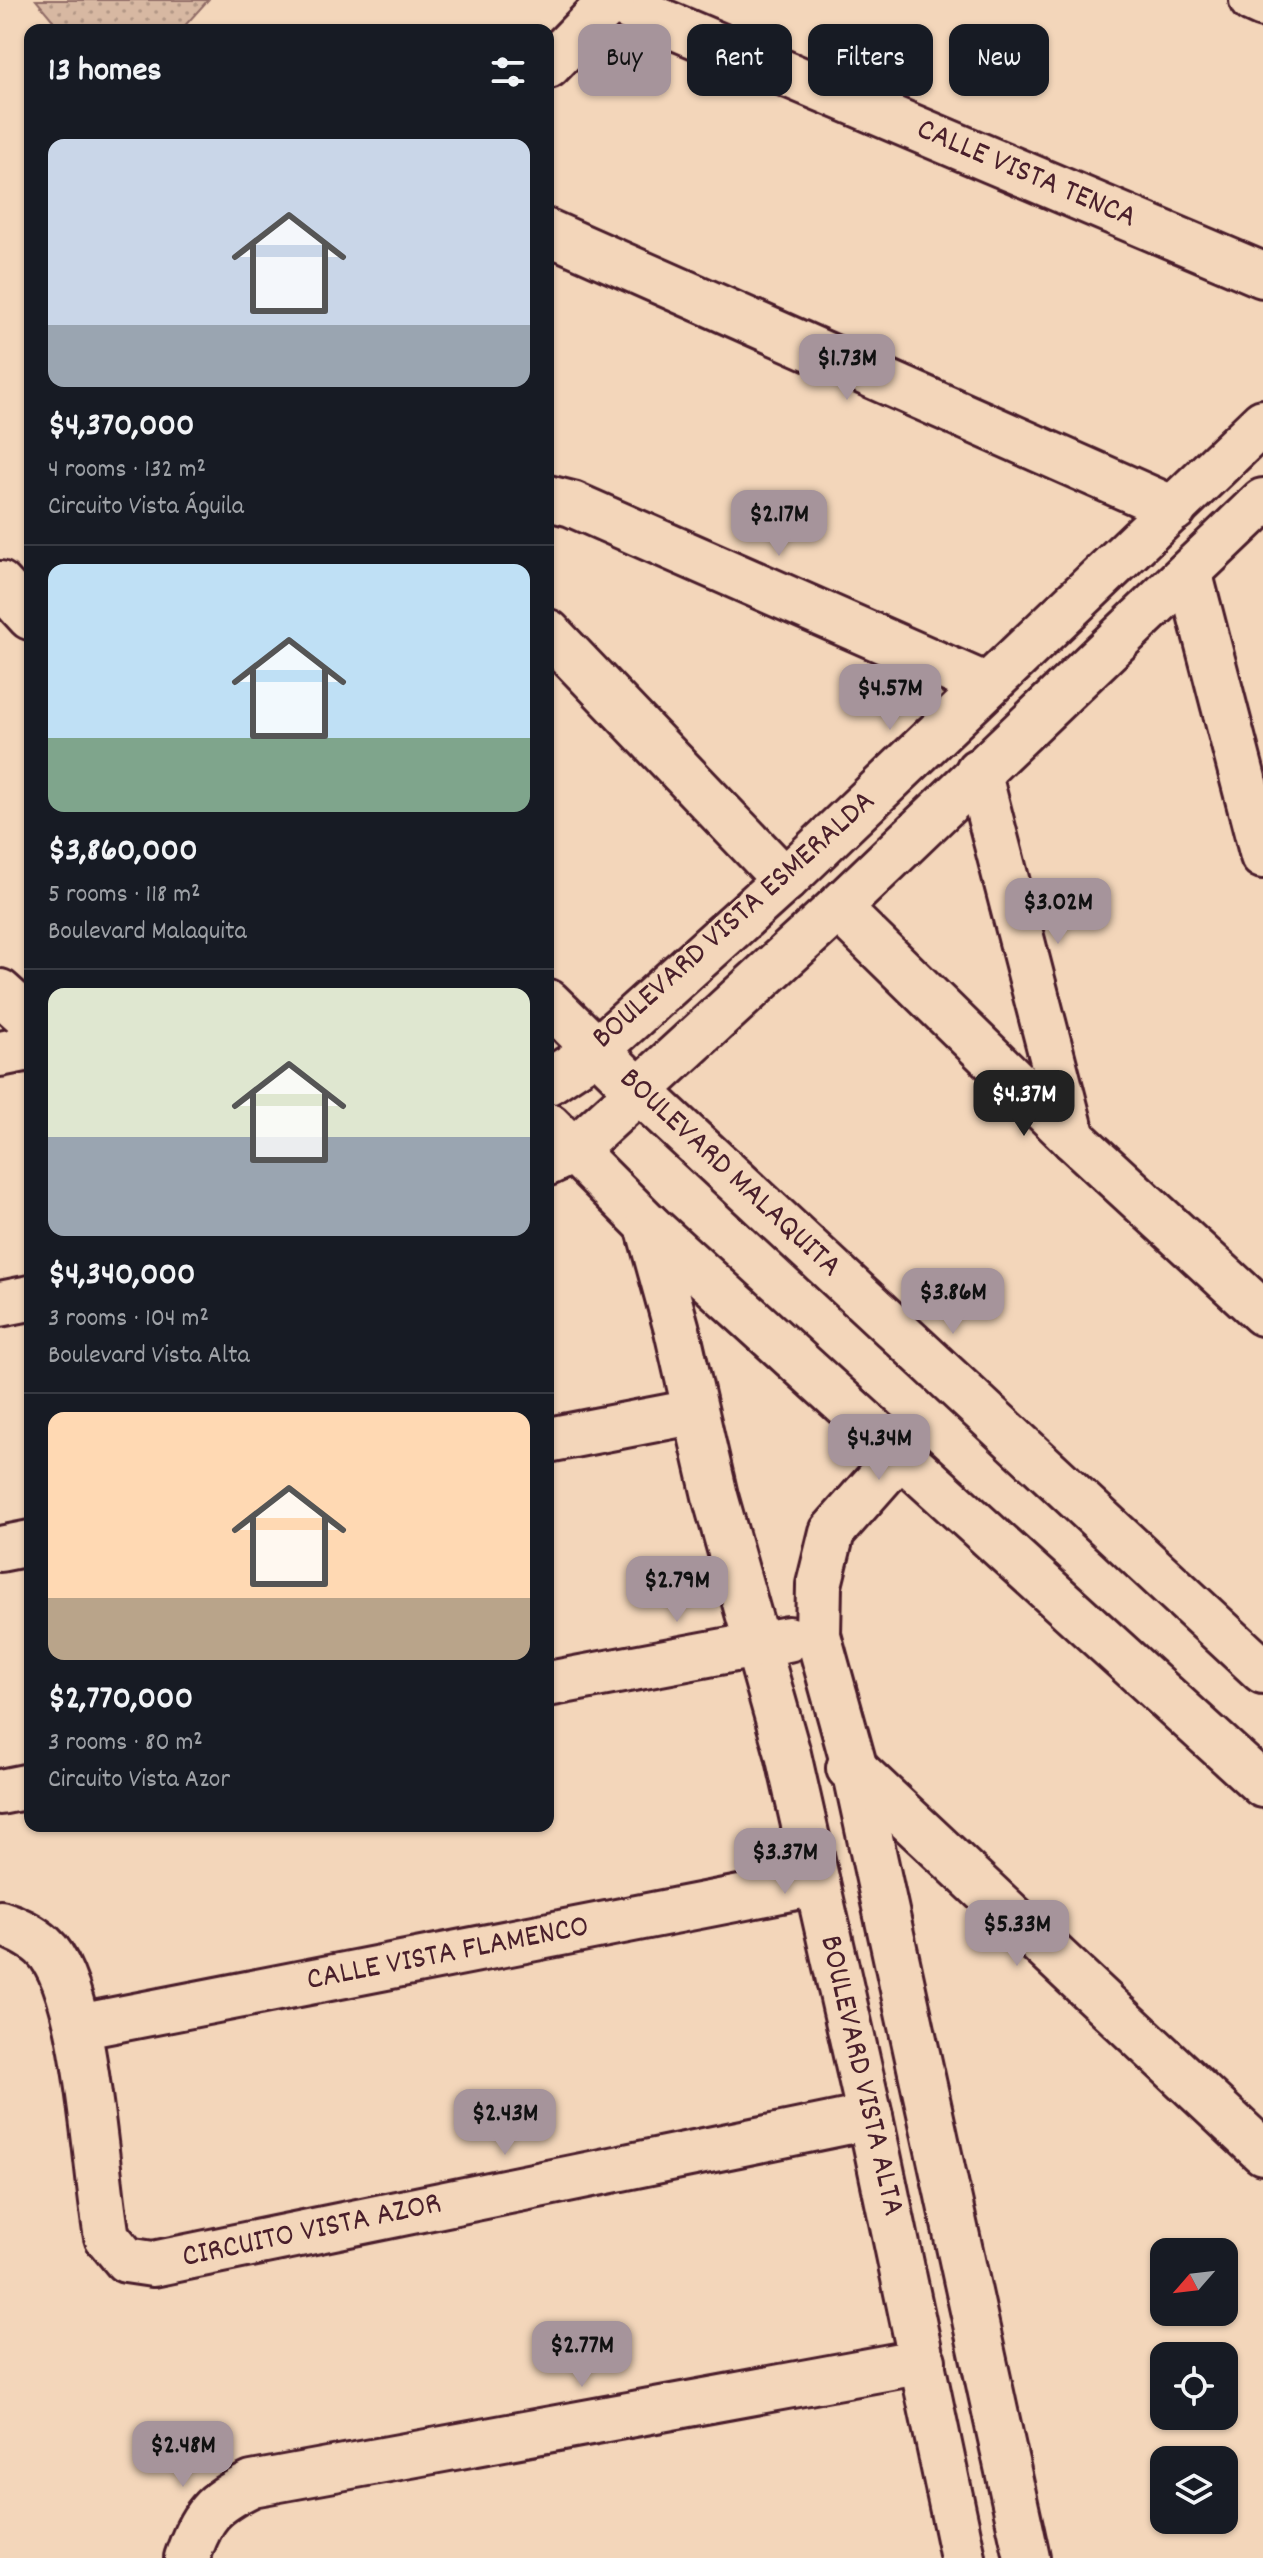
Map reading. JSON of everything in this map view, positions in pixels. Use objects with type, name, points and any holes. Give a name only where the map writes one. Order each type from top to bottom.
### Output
[{"type":"street","points":[[554,60],[612,0]]},
{"type":"street","name":"CALLE VISTA TENCA","points":[[612,0],[1263,275]]},
{"type":"street","points":[[1252,0],[1263,5]]},
{"type":"street","points":[[554,235],[1174,509]]},
{"type":"street","name":"BOULEVARD VISTA ESMERALDA","points":[[554,1078],[597,1050],[785,880],[1263,422]]},
{"type":"street","points":[[554,500],[572,504],[987,686]]},
{"type":"street","name":"BOULEVARD VISTA ESMERALDA","points":[[556,1146],[638,1090],[838,908],[978,771],[1190,575],[1263,501]]},
{"type":"street","points":[[1190,575],[1263,856]]},
{"type":"street","points":[[0,584],[24,610]]},
{"type":"street","points":[[554,638],[785,880]]},
{"type":"street","points":[[978,771],[1073,1138]]},
{"type":"street","points":[[838,908],[1073,1138],[1263,1313]]},
{"type":"street","points":[[0,992],[24,1014]]},
{"type":"street","name":"BOULEVARD MALAQUITA","points":[[554,1008],[638,1090],[1263,1671]]},
{"type":"street","points":[[0,1054],[24,1049]]},
{"type":"street","points":[[556,1146],[648,1225],[1263,1785]]},
{"type":"street","name":"BOULEVARD VISTA ALTA","points":[[648,1225],[677,1330],[693,1412],[788,1754],[870,2117],[963,2558]]},
{"type":"street","points":[[0,1304],[24,1299]]},
{"type":"street","points":[[554,1439],[693,1412]]},
{"type":"street","name":"BOULEVARD VISTA ALTA","points":[[900,1455],[832,1532],[819,1585],[818,1635],[855,1769],[1027,2558]]},
{"type":"street","points":[[0,1549],[24,1544]]},
{"type":"street","points":[[554,1683],[759,1643],[818,1635]]},
{"type":"street","points":[[788,1754],[855,1769],[1263,2152]]},
{"type":"street","points":[[0,1792],[24,1787]]},
{"type":"street","name":"CALLE VISTA FLAMENCO","points":[[78,2027],[817,1883]]},
{"type":"street","name":"CIRCUITO VISTA AZOR","points":[[0,1923],[44,1947],[60,1970],[78,2027],[107,2237],[126,2260],[153,2264],[870,2117]]},
{"type":"street","points":[[187,2558],[199,2522],[221,2499],[252,2484],[923,2361]]},
{"type":"shaded area","points":[[36,0],[208,0],[186,24],[56,24]]}]
